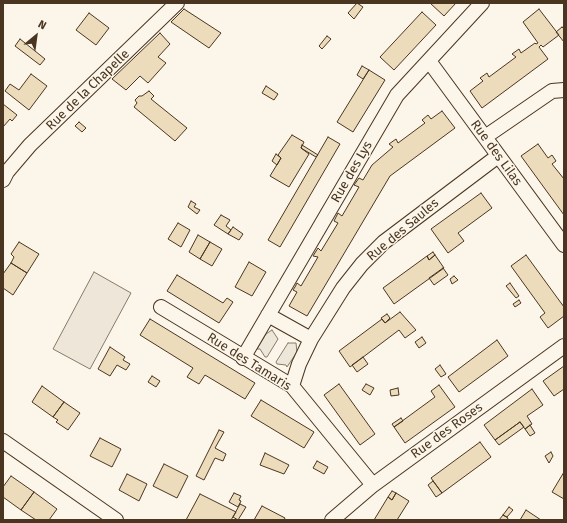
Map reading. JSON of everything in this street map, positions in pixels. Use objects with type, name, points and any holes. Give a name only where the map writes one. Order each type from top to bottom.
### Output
[{"type":"street","name":"Rue de la Chapelle","points":[[3,180],[7,172],[30,145],[178,3]]},
{"type":"street","name":"Rue des Lys","points":[[243,358],[397,95],[482,3]]},
{"type":"street","name":"Rue des Lilas","points":[[429,61],[564,245]]},
{"type":"street","points":[[485,137],[552,91],[564,90]]},
{"type":"street","name":"Rue des Saules","points":[[292,386],[298,364],[311,339],[343,288],[362,264],[384,242],[498,156]]},
{"type":"street","name":"Rue des Tamaris","points":[[161,307],[243,358],[292,386],[373,484]]},
{"type":"street","points":[[268,315],[311,339]]},
{"type":"street","name":"Rue des Roses","points":[[332,520],[373,484],[564,346]]},
{"type":"street","points":[[3,441],[116,520]]},
{"type":"shaded area","points":[[94,272],[131,293],[90,369],[53,349]]},
{"type":"shaded area","points":[[272,330],[278,339],[267,357],[265,357],[260,349],[257,349],[266,334]]},
{"type":"shaded area","points":[[288,343],[296,343],[297,352],[287,367],[286,365],[277,364],[276,362]]},
{"type":"building","points":[[357,3],[363,7],[354,19],[348,13]]},
{"type":"building","points":[[430,3],[456,3],[444,16]]},
{"type":"building","points":[[184,9],[221,33],[209,48],[171,22]]},
{"type":"building","points":[[539,9],[559,35],[543,47],[541,45],[539,47],[548,59],[482,108],[470,91],[483,81],[480,78],[487,73],[489,77],[516,57],[512,54],[519,49],[521,53],[535,43],[538,43],[523,22]]},
{"type":"building","points":[[422,12],[436,25],[394,70],[380,57]]},
{"type":"building","points":[[89,13],[109,28],[96,45],[76,30]]},
{"type":"building","points":[[562,27],[564,29],[564,42],[556,32]]},
{"type":"building","points":[[160,33],[170,44],[158,57],[166,63],[148,83],[140,76],[126,90],[112,79]]},
{"type":"building","points":[[327,36],[331,39],[322,49],[319,46]]},
{"type":"building","points":[[20,39],[45,59],[40,65],[15,46]]},
{"type":"building","points":[[362,66],[369,70],[363,79],[357,75]]},
{"type":"building","points":[[369,70],[385,80],[353,132],[337,122]]},
{"type":"building","points":[[31,74],[47,86],[29,110],[5,91],[10,84],[19,90]]},
{"type":"building","points":[[266,86],[278,94],[274,100],[262,93]]},
{"type":"building","points":[[149,91],[154,96],[151,99],[187,128],[175,141],[134,107],[137,103],[135,100],[139,96],[142,96]]},
{"type":"building","points":[[3,104],[17,115],[12,121],[10,119],[3,127]]},
{"type":"building","points":[[442,111],[455,128],[390,176],[307,316],[289,306],[297,292],[293,290],[297,283],[301,286],[318,257],[313,256],[318,248],[321,251],[338,223],[334,221],[338,213],[342,216],[359,187],[354,185],[359,178],[363,180],[372,165],[393,147],[389,144],[396,139],[398,143],[425,123],[422,120],[428,115],[431,119]]},
{"type":"building","points":[[79,122],[86,128],[82,132],[75,126]]},
{"type":"building","points":[[292,135],[304,142],[301,148],[309,154],[289,187],[270,176],[281,158],[278,155]]},
{"type":"building","points":[[328,137],[340,144],[280,247],[268,240]]},
{"type":"building","points":[[538,144],[548,158],[552,155],[556,161],[552,164],[564,179],[564,215],[521,156]]},
{"type":"building","points":[[302,145],[318,155],[316,157],[301,148]]},
{"type":"building","points":[[276,154],[281,158],[277,165],[272,161]]},
{"type":"building","points":[[481,193],[492,208],[458,233],[464,241],[448,253],[431,229]]},
{"type":"building","points":[[191,201],[196,204],[194,207],[200,210],[197,214],[188,207]]},
{"type":"building","points":[[221,215],[230,220],[226,226],[231,230],[228,234],[214,225]]},
{"type":"building","points":[[178,223],[190,230],[181,247],[168,239]]},
{"type":"building","points":[[233,227],[243,234],[239,240],[228,234]]},
{"type":"building","points":[[198,235],[210,242],[200,259],[189,252]]},
{"type":"building","points":[[19,242],[39,254],[27,273],[11,263],[14,257],[11,254]]},
{"type":"building","points":[[210,242],[222,249],[212,266],[200,259]]},
{"type":"building","points":[[433,252],[435,255],[429,260],[427,256]]},
{"type":"building","points":[[435,255],[444,268],[394,304],[383,288],[427,256],[429,260]]},
{"type":"building","points":[[526,255],[564,307],[564,316],[548,328],[540,317],[545,313],[511,266]]},
{"type":"building","points":[[249,262],[266,272],[252,296],[235,287]]},
{"type":"building","points":[[11,263],[27,273],[13,295],[3,288],[3,274]]},
{"type":"building","points":[[443,268],[448,275],[434,285],[429,278]]},
{"type":"building","points":[[177,275],[223,303],[227,298],[233,302],[219,323],[167,291]]},
{"type":"building","points":[[454,276],[458,280],[452,284],[450,279]]},
{"type":"building","points":[[510,283],[519,296],[516,298],[506,286]]},
{"type":"building","points":[[519,300],[521,303],[515,307],[513,304]]},
{"type":"building","points":[[400,312],[416,330],[405,338],[399,330],[350,367],[339,351],[382,319],[385,323]]},
{"type":"building","points":[[387,314],[390,318],[385,323],[381,318]]},
{"type":"building","points":[[150,319],[255,383],[245,399],[205,375],[199,384],[187,377],[193,368],[140,335]]},
{"type":"building","points":[[422,337],[426,343],[419,348],[415,342]]},
{"type":"building","points":[[497,340],[508,356],[459,392],[448,377]]},
{"type":"building","points":[[110,347],[125,357],[123,360],[130,364],[126,370],[117,365],[110,376],[98,369]]},
{"type":"building","points":[[363,357],[368,364],[357,372],[352,365]]},
{"type":"building","points":[[440,365],[446,374],[441,377],[435,369]]},
{"type":"building","points":[[564,366],[564,389],[554,396],[543,381]]},
{"type":"building","points":[[152,376],[160,381],[156,387],[148,382]]},
{"type":"building","points":[[339,384],[375,434],[360,445],[324,395]]},
{"type":"building","points":[[366,384],[374,388],[370,395],[362,390]]},
{"type":"building","points":[[439,385],[455,407],[405,443],[394,427],[435,397],[431,391]]},
{"type":"building","points":[[42,386],[64,402],[53,417],[32,402]]},
{"type":"building","points":[[398,388],[399,395],[391,396],[390,390]]},
{"type":"building","points":[[532,389],[543,405],[527,416],[532,424],[525,429],[520,422],[495,440],[484,425]]},
{"type":"building","points":[[261,400],[314,432],[304,448],[251,416]]},
{"type":"building","points":[[64,402],[80,413],[68,430],[56,422],[58,420],[53,417]]},
{"type":"building","points":[[401,418],[403,421],[394,427],[392,424]]},
{"type":"building","points":[[520,422],[524,427],[499,445],[495,440]]},
{"type":"building","points":[[530,425],[535,433],[530,436],[525,429]]},
{"type":"building","points":[[219,430],[224,432],[215,448],[226,454],[223,461],[215,458],[204,480],[196,476]]},
{"type":"building","points":[[100,438],[121,449],[112,467],[90,456]]},
{"type":"building","points":[[480,442],[491,457],[442,493],[431,478]]},
{"type":"building","points":[[551,452],[553,456],[549,463],[545,456]]},
{"type":"building","points":[[265,453],[289,465],[284,474],[260,465]]},
{"type":"building","points":[[317,461],[328,467],[324,474],[313,468]]},
{"type":"building","points":[[164,464],[188,476],[177,498],[153,486]]},
{"type":"building","points":[[564,472],[564,499],[552,492]]},
{"type":"building","points":[[127,474],[147,484],[139,501],[119,490]]},
{"type":"building","points":[[11,476],[34,492],[21,510],[3,497],[3,487]]},
{"type":"building","points":[[433,481],[442,493],[436,497],[428,485]]},
{"type":"building","points":[[392,491],[396,493],[392,500],[388,497]]},
{"type":"building","points":[[34,492],[57,509],[49,520],[36,520],[21,510]]},
{"type":"building","points":[[234,493],[241,496],[239,500],[241,501],[238,507],[229,502]]},
{"type":"building","points":[[396,493],[409,501],[397,520],[374,520],[388,497],[392,500]]},
{"type":"building","points":[[200,494],[236,512],[231,520],[186,520]]},
{"type":"building","points":[[240,504],[246,507],[238,520],[233,517]]},
{"type":"building","points":[[262,506],[285,518],[284,520],[254,520]]},
{"type":"building","points":[[509,507],[513,510],[507,517],[503,515]]},
{"type":"building","points":[[526,510],[541,520],[520,520]]},
{"type":"building","points":[[503,515],[508,518],[507,520],[499,520]]}]
